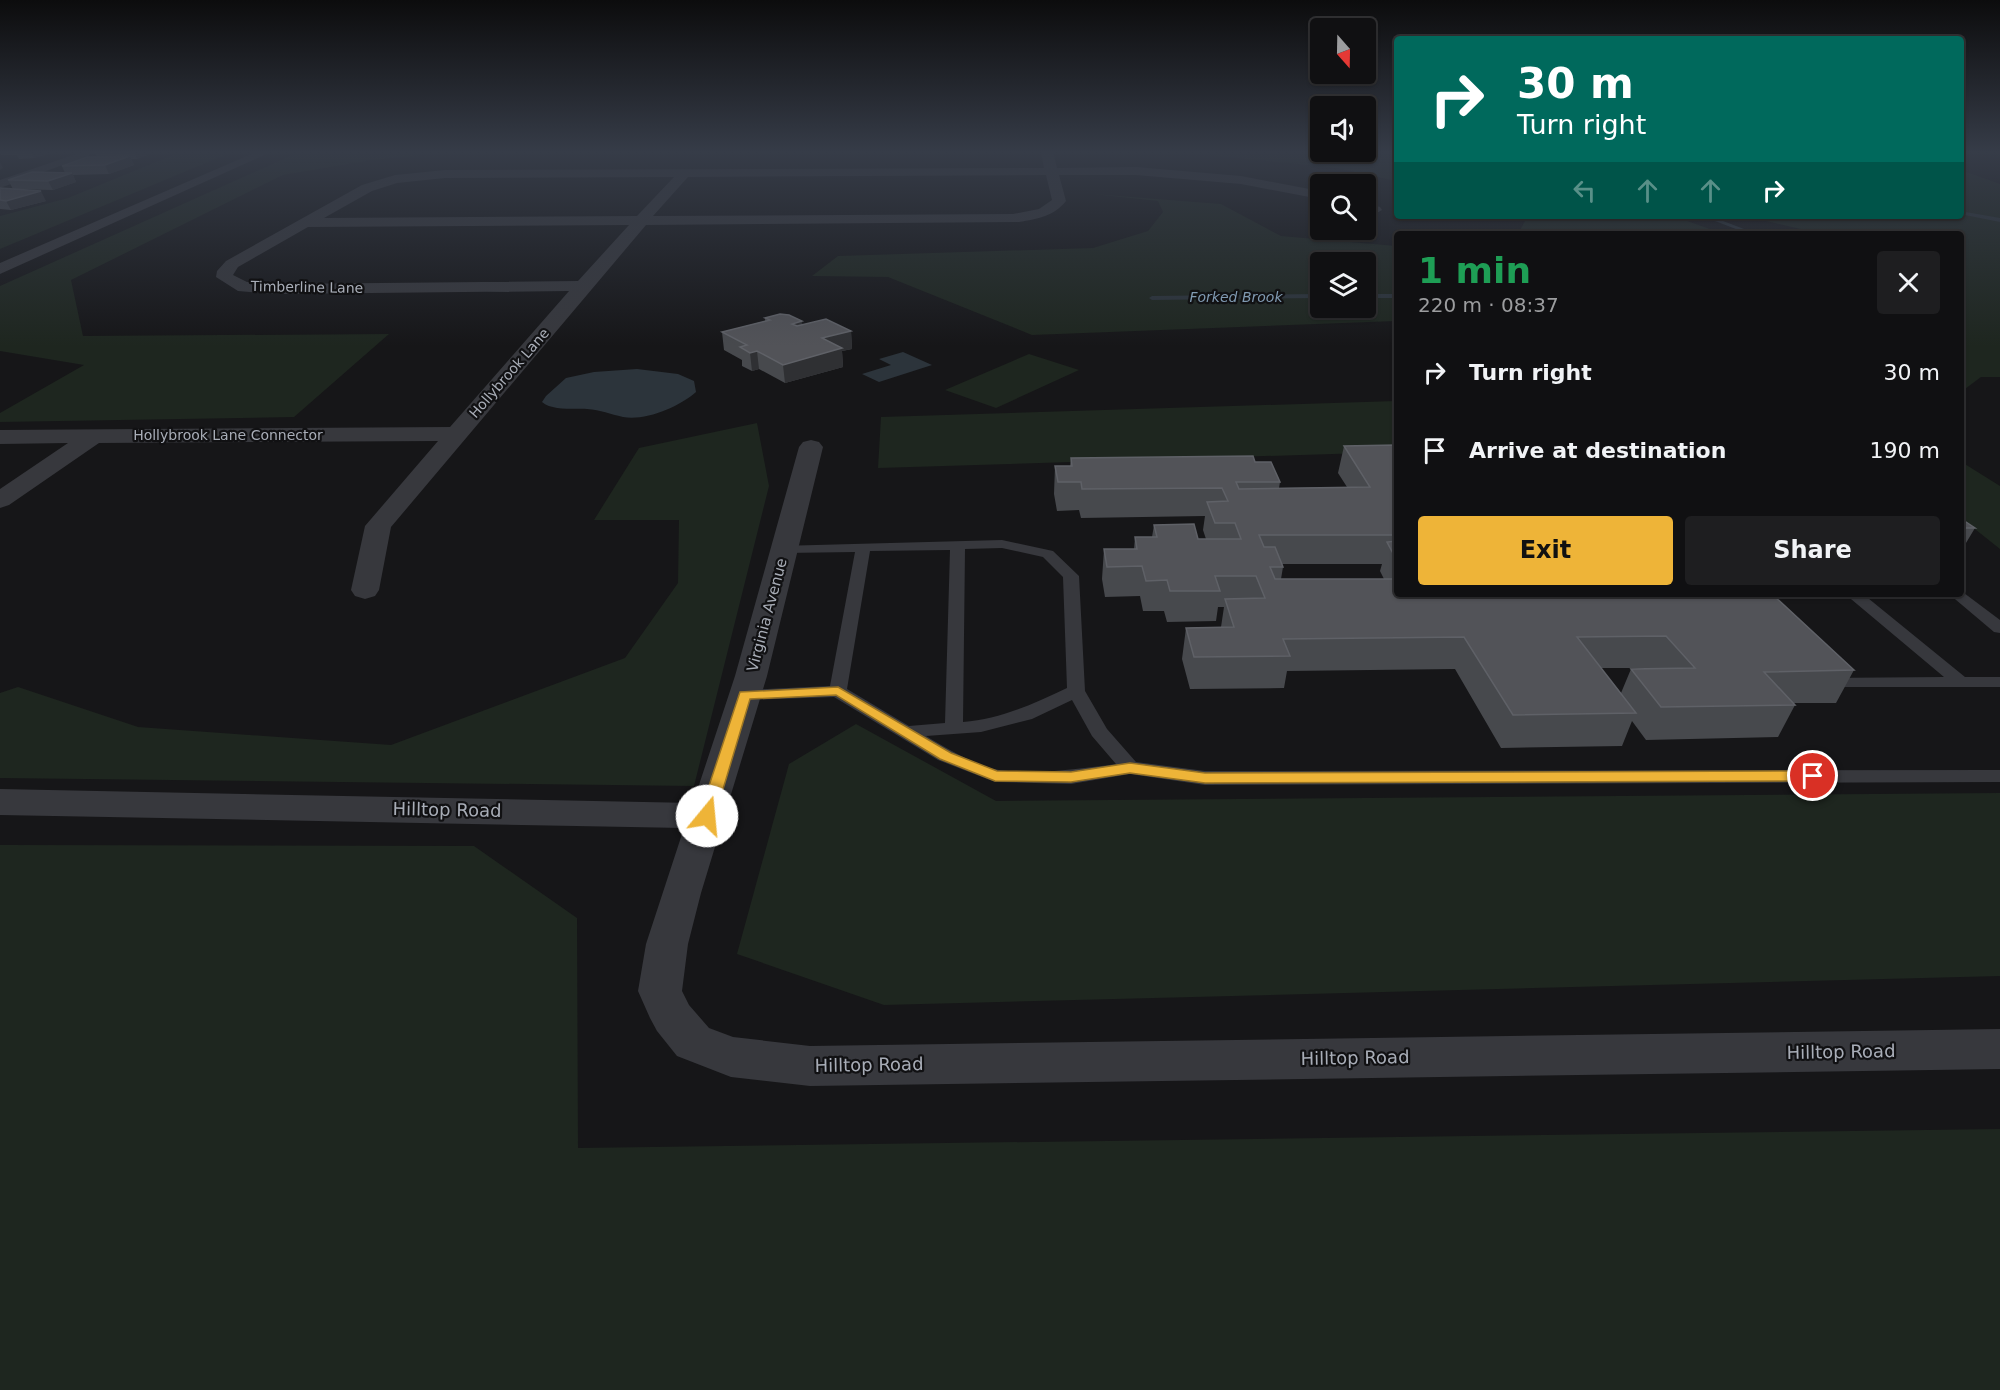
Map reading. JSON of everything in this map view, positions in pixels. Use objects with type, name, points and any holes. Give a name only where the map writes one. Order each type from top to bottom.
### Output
[{"type":"street","points":[[0,269],[118,217]]},
{"type":"street","name":"Timberline Lane","points":[[315,217],[232,264],[225,271],[224,277],[244,287],[277,289],[583,286]]},
{"type":"street","name":"Hollybrook Lane","points":[[365,590],[378,526],[583,286],[646,217]]},
{"type":"street","points":[[304,223],[993,219],[1016,217]]},
{"type":"street","name":"Hollybrook Lane Connector","points":[[0,437],[457,434]]},
{"type":"street","points":[[0,500],[93,436]]},
{"type":"street","name":"Virginia Avenue","points":[[707,816],[745,695],[811,447]]},
{"type":"street","name":"Hilltop Road","points":[[0,802],[707,816],[678,903],[667,944],[660,991],[673,1018],[693,1041],[731,1057],[810,1066],[2000,1049]]},
{"type":"lane","points":[[784,549],[1002,544],[1048,554],[1071,576],[1076,691],[1099,732],[1130,768]]},
{"type":"lane","points":[[954,728],[958,545]]},
{"type":"lane","points":[[838,691],[863,547]]},
{"type":"lane","points":[[1857,597],[1962,682]]},
{"type":"lane","points":[[1961,597],[2000,628]]},
{"type":"lane","points":[[1822,683],[2000,682]]},
{"type":"lane","points":[[745,695],[838,691],[945,756],[995,776],[1071,777],[1130,768],[1205,778],[2000,776]]},
{"type":"lane","points":[[906,732],[981,726],[1025,715],[1076,691]]},
{"type":"shaded area","points":[[0,217],[77,217],[0,249]]},
{"type":"shaded area","points":[[154,217],[198,217],[71,280],[83,336],[389,334],[294,417],[0,422],[0,413],[84,365],[0,351],[0,286]]},
{"type":"shaded area","points":[[1159,217],[1245,217],[1281,236],[1394,246],[1394,321],[1032,335],[888,277],[812,276],[838,256],[1093,248],[1148,231]]},
{"type":"shaded area","points":[[1964,217],[2000,217],[2000,377],[1981,377],[1964,390],[1964,231],[1809,231],[1758,219],[1964,219]]},
{"type":"shaded area","points":[[1523,219],[1682,219],[1716,231],[1520,231],[1525,221]]},
{"type":"shaded area","points":[[903,352],[932,365],[879,382],[862,374],[891,365],[879,359]]},
{"type":"shaded area","points":[[1029,354],[1079,370],[996,408],[945,390]]},
{"type":"shaded area","points":[[637,369],[678,374],[694,381],[696,392],[681,403],[662,412],[632,418],[601,411],[557,408],[542,402],[566,378],[594,372]]},
{"type":"shaded area","points":[[1394,401],[1394,452],[878,468],[881,417]]},
{"type":"shaded area","points":[[757,423],[769,486],[694,786],[0,778],[0,693],[18,687],[138,727],[391,745],[625,658],[678,583],[679,520],[594,520],[639,448]]},
{"type":"shaded area","points":[[1964,464],[2000,486],[2000,549],[1964,520]]},
{"type":"shaded area","points":[[856,724],[996,801],[2000,793],[2000,976],[884,1005],[737,954],[789,764]]},
{"type":"shaded area","points":[[0,845],[474,846],[577,918],[578,1148],[2000,1129],[2000,1390],[0,1390]]},
{"type":"building","points":[[780,314],[802,321],[792,324],[797,326],[826,319],[851,331],[822,338],[842,348],[783,365],[757,351],[750,353],[740,347],[747,345],[722,332],[770,320],[765,318]]},
{"type":"building","points":[[1394,445],[1394,535],[1259,535],[1264,547],[1275,547],[1283,567],[1270,567],[1275,579],[1394,579],[1394,597],[1775,597],[1854,670],[1764,672],[1795,705],[1661,707],[1631,669],[1695,668],[1666,636],[1577,637],[1636,713],[1513,715],[1464,637],[1283,639],[1290,656],[1194,657],[1186,628],[1234,627],[1225,599],[1265,598],[1256,576],[1215,576],[1220,591],[1170,591],[1167,580],[1146,581],[1142,566],[1107,567],[1104,549],[1137,549],[1135,537],[1157,537],[1154,525],[1194,524],[1198,539],[1241,539],[1235,523],[1215,523],[1207,502],[1228,501],[1222,488],[1082,489],[1081,482],[1058,482],[1055,466],[1072,466],[1071,458],[1253,456],[1255,462],[1271,462],[1280,482],[1236,482],[1239,489],[1370,487],[1344,446]]},
{"type":"building","points":[[1964,521],[1975,528],[1964,528]]},
{"type":"building","points":[[1394,541],[1394,555],[1387,542]]},
{"type":"waterway","name":"Forked Brook","points":[[1984,217],[2000,220]]},
{"type":"waterway","name":"Forked Brook","points":[[1713,219],[1746,231]]},
{"type":"waterway","name":"Forked Brook","points":[[1152,298],[1310,296]]},
{"type":"waterway","name":"Forked Brook","points":[[1376,296],[1394,296]]},
{"type":"route","points":[[707,816],[745,695],[838,691],[945,756],[995,776],[1071,777],[1130,768],[1205,778],[1813,776]]}]
